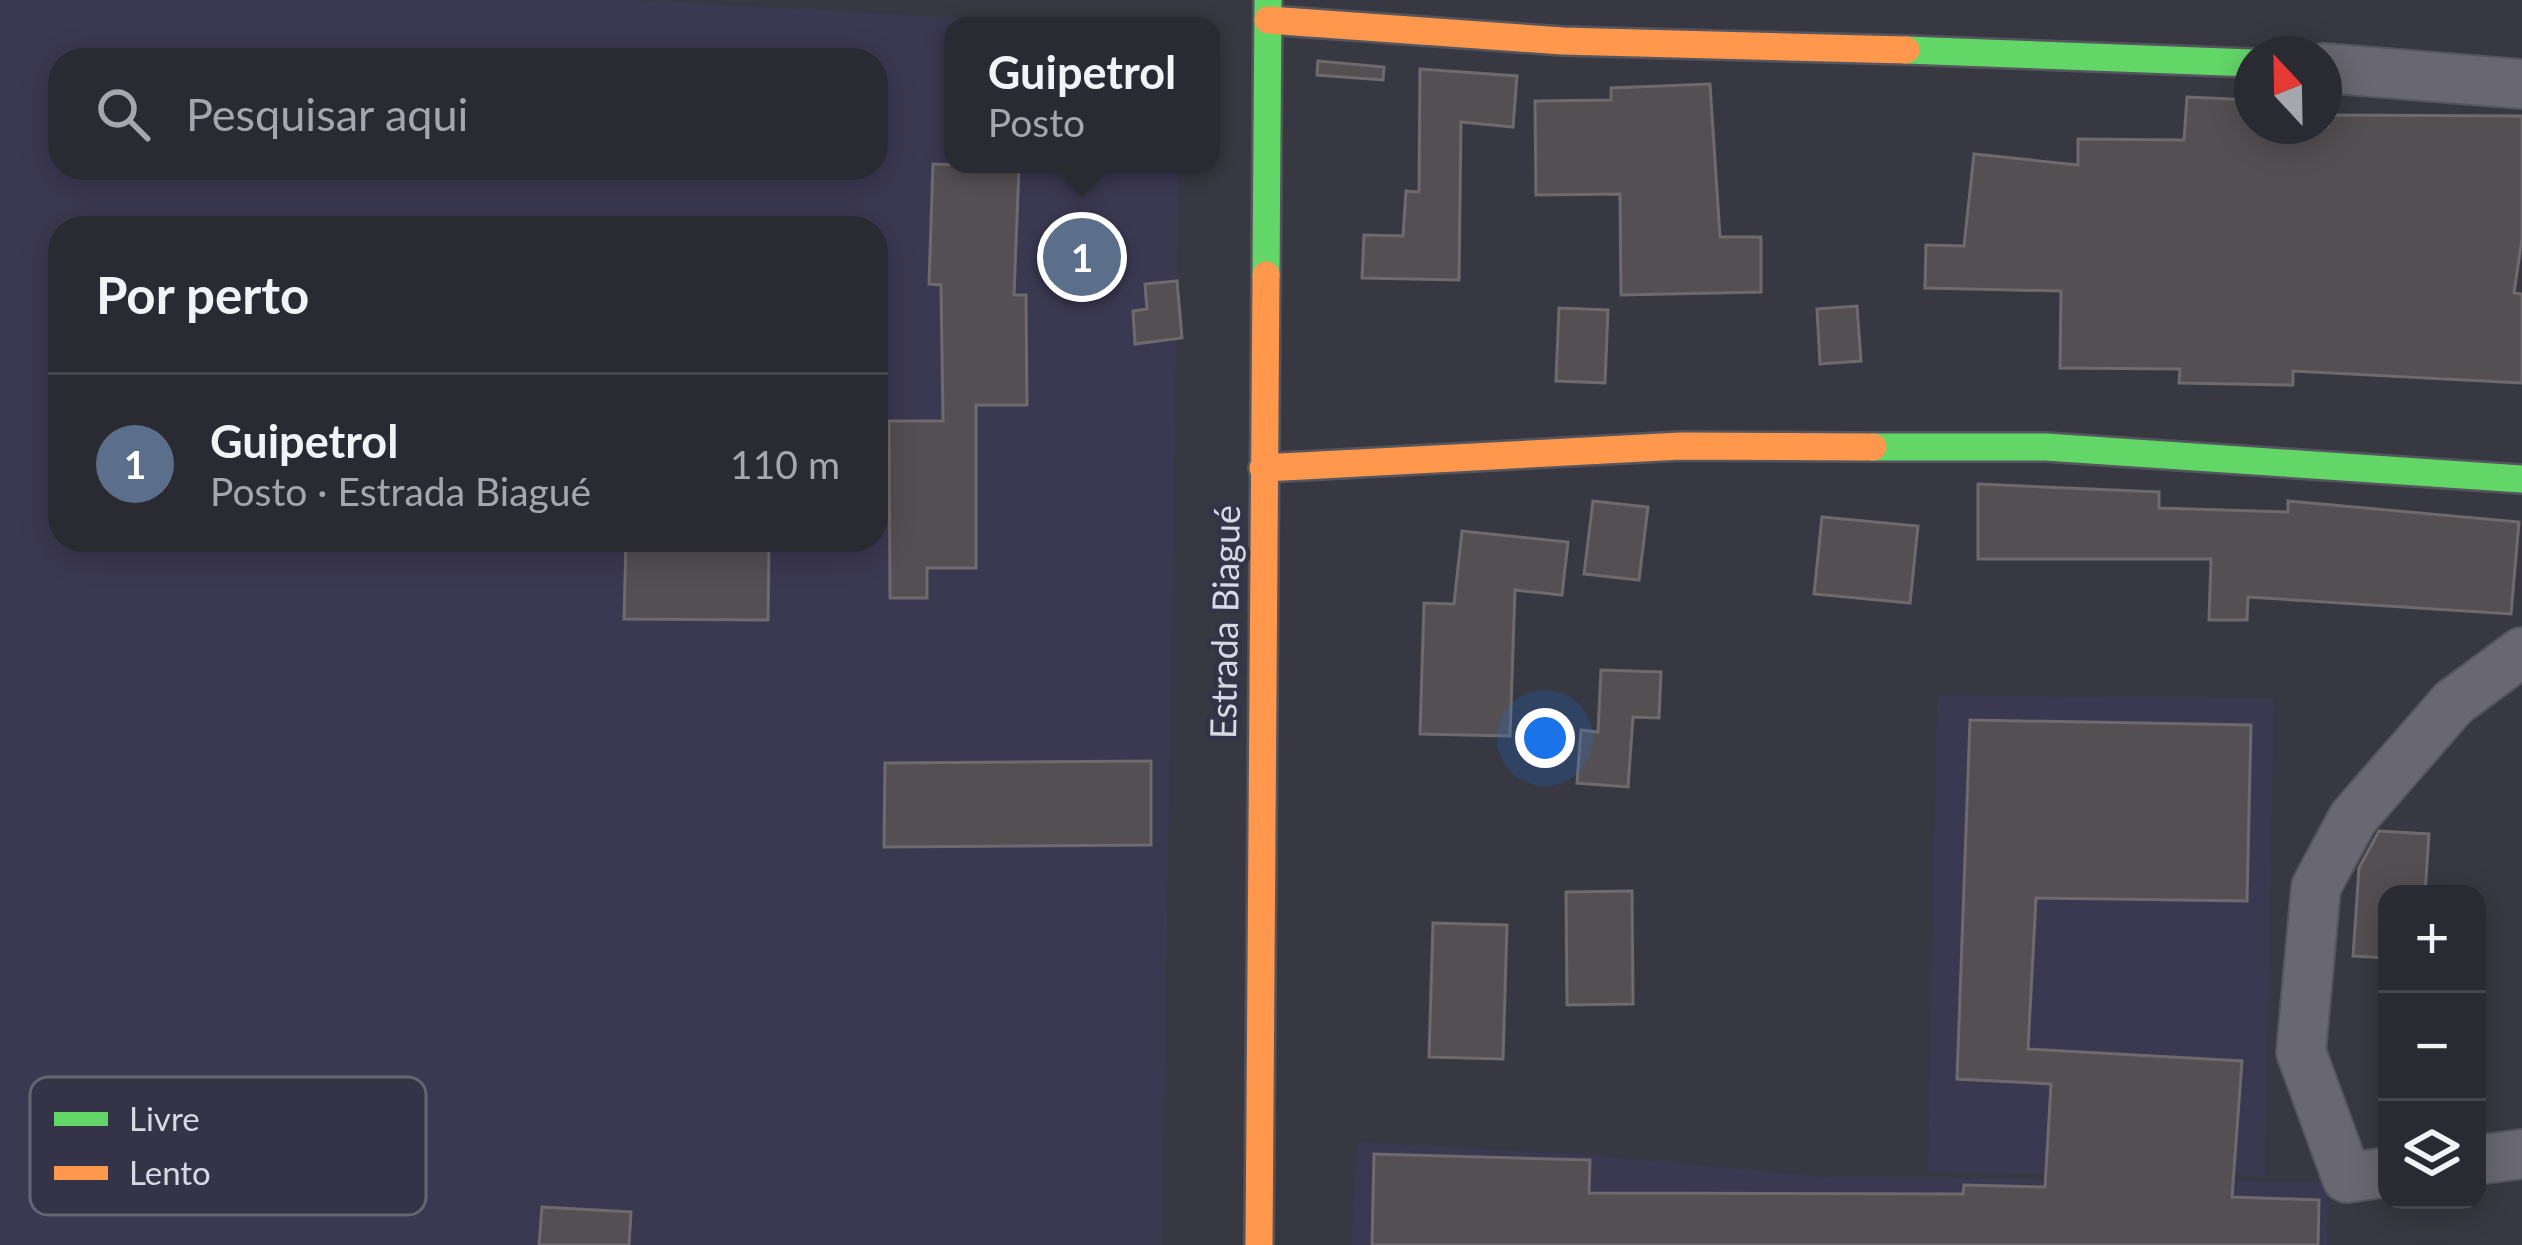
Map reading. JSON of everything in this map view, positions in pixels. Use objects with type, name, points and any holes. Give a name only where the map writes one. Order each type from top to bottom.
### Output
[{"type":"street","points":[[1268,10],[1598,43],[1900,53],[2070,51],[2234,62]]},
{"type":"street","name":"Estrada Biagué","points":[[1259,1245],[1268,10]]},
{"type":"street","points":[[2342,69],[2522,84]]},
{"type":"street","points":[[1263,468],[1681,446],[2046,447],[2522,479]]},
{"type":"street","points":[[2378,1173],[2348,1178],[2301,1052],[2316,887],[2354,818],[2453,703],[2522,652]]},
{"type":"street","points":[[2486,1159],[2522,1154]]},
{"type":"shaded area","points":[[0,0],[635,0],[944,17],[944,173],[1179,173],[1162,1245],[0,1245]]},
{"type":"shaded area","points":[[1937,695],[2274,699],[2265,1176],[1928,1172]]},
{"type":"shaded area","points":[[1357,1142],[1592,1155],[1825,1177],[2328,1182],[2327,1245],[1351,1245]]},
{"type":"building","points":[[1318,61],[1384,67],[1383,80],[1317,75]]},
{"type":"building","points":[[1420,69],[1517,76],[1513,127],[1461,122],[1459,280],[1362,278],[1364,235],[1403,236],[1406,191],[1419,192]]},
{"type":"building","points":[[1710,84],[1720,237],[1761,237],[1761,292],[1621,295],[1620,194],[1536,195],[1535,101],[1611,100],[1611,88]]},
{"type":"building","points":[[2187,97],[2234,99],[2234,144],[2342,144],[2342,115],[2522,116],[2522,239],[2514,293],[2522,294],[2522,383],[2293,371],[2293,385],[2179,383],[2180,369],[2060,368],[2061,291],[1925,288],[1926,245],[1964,246],[1974,154],[2078,165],[2078,139],[2184,140]]},
{"type":"building","points":[[933,164],[944,164],[944,173],[1019,173],[1014,295],[1026,295],[1027,405],[976,405],[976,568],[927,568],[927,598],[890,598],[889,421],[943,421],[941,285],[929,284]]},
{"type":"building","points":[[1177,281],[1182,338],[1135,344],[1133,311],[1147,309],[1145,284]]},
{"type":"building","points":[[1857,306],[1861,361],[1820,364],[1817,309]]},
{"type":"building","points":[[1559,308],[1608,310],[1605,383],[1556,381]]},
{"type":"building","points":[[1978,484],[2159,492],[2159,508],[2288,512],[2288,501],[2519,522],[2511,614],[2248,597],[2247,620],[2209,620],[2211,559],[1978,559]]},
{"type":"building","points":[[1593,501],[1648,507],[1639,580],[1584,574]]},
{"type":"building","points":[[1822,517],[1918,526],[1910,603],[1814,594]]},
{"type":"building","points":[[1462,531],[1568,542],[1562,595],[1515,590],[1510,736],[1420,734],[1424,603],[1454,604]]},
{"type":"building","points":[[626,552],[769,552],[768,620],[624,619]]},
{"type":"building","points":[[1601,670],[1661,672],[1659,718],[1633,717],[1628,787],[1577,783],[1581,730],[1598,732]]},
{"type":"building","points":[[1970,720],[2251,725],[2247,901],[2036,898],[2028,1049],[2242,1061],[2232,1197],[2319,1200],[2318,1245],[1372,1245],[1374,1154],[1590,1160],[1589,1193],[1963,1194],[1964,1185],[2045,1187],[2051,1084],[1957,1079]]},
{"type":"building","points":[[1151,761],[1151,845],[884,847],[885,763]]},
{"type":"building","points":[[2379,831],[2429,834],[2426,885],[2378,885],[2378,957],[2353,956],[2359,868]]},
{"type":"building","points":[[1632,891],[1633,1004],[1567,1005],[1566,892]]},
{"type":"building","points":[[1433,923],[1507,925],[1503,1059],[1429,1057]]},
{"type":"building","points":[[542,1207],[631,1212],[629,1245],[539,1245]]},
{"type":"traffic: fast","points":[[1266,275],[1268,0]]},
{"type":"traffic: fast","points":[[1906,50],[2234,62]]},
{"type":"traffic: fast","points":[[1873,447],[2046,447],[2522,479]]},
{"type":"traffic: slow","points":[[1268,20],[1563,41],[1906,50]]},
{"type":"traffic: slow","points":[[1259,1245],[1266,275]]},
{"type":"traffic: slow","points":[[1263,468],[1681,446],[1873,447]]},
{"type":"place","name":"Guipetrol","points":[[1082,257]]}]
